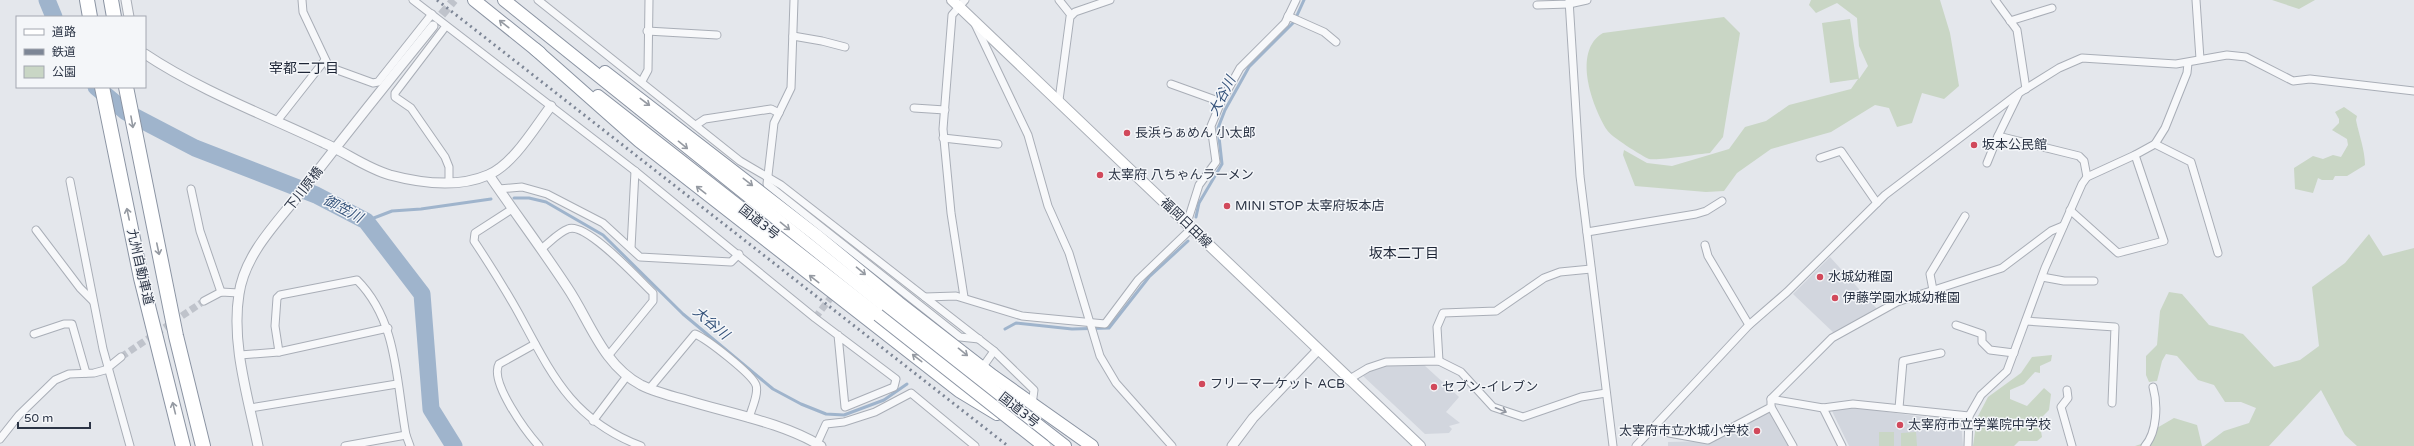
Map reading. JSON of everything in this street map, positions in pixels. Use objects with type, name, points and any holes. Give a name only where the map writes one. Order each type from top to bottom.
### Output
[{"type":"highway","points":[[87,0],[90,16]]},
{"type":"highway","points":[[111,0],[114,16]]},
{"type":"highway","name":"国道3号","points":[[474,0],[535,49],[1065,446]]},
{"type":"highway","name":"国道3号","points":[[504,0],[882,310],[1044,446]]},
{"type":"highway","points":[[544,33],[592,62],[661,114],[982,368],[1032,405],[1092,446]]},
{"type":"highway","points":[[535,49],[639,141],[959,391],[1056,446]]},
{"type":"highway","name":"九州自動車道","points":[[102,88],[141,278],[183,446]]},
{"type":"highway","name":"九州自動車道","points":[[126,88],[176,336],[203,446]]},
{"type":"main road","name":"福岡日田線","points":[[958,2],[973,21],[1059,100],[1189,226],[1284,314],[1348,380],[1420,446]]},
{"type":"street","points":[[126,0],[129,16]]},
{"type":"street","points":[[302,0],[303,12],[329,67],[373,83],[378,82],[432,14]]},
{"type":"street","points":[[413,0],[635,171],[838,335],[896,379],[894,387],[845,407],[838,335]]},
{"type":"street","points":[[538,0],[642,81],[740,161],[768,177],[994,351],[1034,390],[1032,405]]},
{"type":"street","points":[[642,81],[648,70],[647,31],[649,0]]},
{"type":"street","points":[[794,0],[791,88],[774,123],[767,184],[773,191],[960,337],[979,339]]},
{"type":"street","points":[[1059,0],[1071,15]]},
{"type":"street","points":[[1059,100],[1068,21],[1071,15],[1110,0]]},
{"type":"street","points":[[925,297],[939,295],[964,297],[1022,316],[1092,324],[1105,324],[1138,280],[1189,226],[1199,185],[1216,162],[1211,126],[1221,102],[1240,68],[1285,23],[1296,0]]},
{"type":"street","points":[[1537,4],[1588,0]]},
{"type":"street","points":[[1995,0],[2017,30],[2026,89]]},
{"type":"street","points":[[2196,0],[2200,59]]},
{"type":"street","points":[[958,2],[952,15],[943,138],[951,213],[964,297]]},
{"type":"street","points":[[1569,2],[1580,176],[1613,446]]},
{"type":"street","points":[[2010,21],[2052,8]]},
{"type":"street","points":[[1288,16],[1324,32],[1336,42]]},
{"type":"street","points":[[973,21],[1028,136],[1048,206],[1069,253],[1092,324],[1100,356],[1116,383],[1172,446]]},
{"type":"street","name":"下川原橋","points":[[258,446],[240,355],[236,316],[239,293],[251,258],[335,148],[433,26]]},
{"type":"street","points":[[446,26],[395,93],[395,97],[411,108],[445,157],[449,167],[449,183]]},
{"type":"street","points":[[647,31],[717,35]]},
{"type":"street","points":[[793,36],[845,47]]},
{"type":"street","points":[[146,55],[187,78],[335,148],[360,164],[389,174],[430,183],[470,181],[489,175],[513,156],[551,106]]},
{"type":"street","points":[[1636,446],[1749,324],[1787,292],[1877,203],[2019,93],[2065,65],[2082,58],[2176,64],[2214,56],[2240,56],[2293,81],[2310,79],[2414,91]]},
{"type":"street","points":[[277,121],[325,60]]},
{"type":"street","points":[[2087,177],[2135,156],[2154,144],[2165,128],[2187,72],[2188,62]]},
{"type":"street","points":[[1171,84],[1221,102]]},
{"type":"street","points":[[1987,163],[1998,136],[2019,93]]},
{"type":"street","points":[[914,108],[945,110]]},
{"type":"street","points":[[696,125],[705,119],[771,109],[778,113]]},
{"type":"street","points":[[1968,446],[1969,416],[1981,395],[2007,371],[2042,277],[2063,226],[2087,177],[2084,161],[2079,156],[1998,136]]},
{"type":"street","points":[[943,138],[998,144]]},
{"type":"street","points":[[2154,144],[2191,162],[2218,253]]},
{"type":"street","points":[[1820,158],[1841,151],[1877,203]]},
{"type":"street","points":[[2070,210],[2118,253],[2164,241],[2135,156]]},
{"type":"street","points":[[631,248],[635,171]]},
{"type":"street","points":[[489,175],[574,298],[596,339],[608,356],[627,376],[650,388],[749,418],[818,445],[826,424],[844,422],[875,412],[911,393],[975,446]]},
{"type":"street","points":[[70,181],[93,301],[108,367],[130,446]]},
{"type":"street","points":[[498,189],[522,187],[547,194],[603,223],[640,257],[731,262],[739,254]]},
{"type":"street","points":[[191,190],[200,231],[221,292]]},
{"type":"street","points":[[1587,232],[1696,214],[1706,211],[1722,201]]},
{"type":"street","points":[[512,210],[473,237],[561,388],[593,421],[618,438],[641,446]]},
{"type":"street","points":[[1933,290],[1930,274],[1965,216]]},
{"type":"street","points":[[1793,446],[1771,407],[1771,399],[1832,338],[1897,302],[2002,268],[2051,231],[2063,226]]},
{"type":"street","points":[[541,249],[568,229],[575,228],[597,240],[653,293],[653,302],[608,356]]},
{"type":"street","points":[[36,230],[80,288],[93,301]]},
{"type":"street","points":[[1705,245],[1708,256],[1749,324]]},
{"type":"street","points":[[1439,361],[1437,327],[1444,313],[1496,311],[1544,278],[1560,272],[1592,269]]},
{"type":"street","points":[[2042,277],[2064,281],[2094,281]]},
{"type":"street","points":[[279,352],[275,326],[277,298],[280,295],[357,280],[376,304],[388,328],[406,435],[410,446]]},
{"type":"street","points":[[204,301],[221,292],[239,293]]},
{"type":"street","points":[[2026,321],[2115,327],[2112,403]]},
{"type":"street","points":[[34,334],[64,324],[72,324],[86,373]]},
{"type":"street","points":[[1956,326],[1982,334],[1982,342],[1990,350],[2014,353]]},
{"type":"street","points":[[240,355],[279,352],[388,328]]},
{"type":"street","points":[[650,388],[695,334],[736,364],[756,384],[757,390],[749,418]]},
{"type":"street","points":[[535,344],[499,364],[497,367],[499,378],[516,416],[539,446]]},
{"type":"street","points":[[1232,446],[1253,418],[1318,350]]},
{"type":"street","points":[[982,368],[994,351]]},
{"type":"street","points":[[1899,408],[1903,361],[1942,353]]},
{"type":"street","points":[[0,439],[19,415],[55,380],[70,374],[94,373],[108,367],[121,357]]},
{"type":"street","points":[[1348,380],[1368,368],[1386,362],[1439,361],[1461,372],[1493,407],[1523,417],[1581,397],[1606,393]]},
{"type":"street","points":[[593,421],[627,376]]},
{"type":"street","points":[[250,408],[397,384]]},
{"type":"street","points":[[2145,446],[2153,431],[2156,399],[2153,387]]},
{"type":"street","points":[[2067,390],[2068,398],[2061,407],[2072,446]]},
{"type":"street","points":[[1771,399],[1823,408],[1853,404],[1969,416]]},
{"type":"street","points":[[1657,425],[1669,434],[1708,440],[1771,407]]},
{"type":"street","points":[[1823,408],[1842,446]]},
{"type":"street","points":[[345,446],[406,435]]},
{"type":"shaded area","points":[[1830,257],[1877,309],[1835,334],[1793,294]]},
{"type":"shaded area","points":[[1415,364],[1424,365],[1459,397],[1446,412],[1460,423],[1449,426],[1452,429],[1449,433],[1425,434],[1362,375],[1371,369],[1386,366]]},
{"type":"shaded area","name":"太宰府市立学業院中学校","points":[[1851,407],[1961,422],[1963,446],[1849,446],[1832,411]]},
{"type":"shaded area","name":"太宰府市立水城小学校","points":[[1770,412],[1791,446],[1668,446],[1668,442],[1711,441]]},
{"type":"green space","points":[[1811,0],[1940,0],[1950,33],[1959,86],[1944,99],[1922,93],[1912,123],[1897,127],[1889,108],[1875,105],[1831,132],[1771,149],[1737,173],[1724,191],[1706,192],[1635,186],[1623,155],[1624,150],[1647,163],[1672,166],[1729,149],[1745,127],[1766,121],[1789,105],[1851,89],[1858,79],[1830,83],[1822,23],[1850,19],[1859,79],[1868,66],[1859,46],[1857,18],[1837,3],[1816,13],[1809,5]]},
{"type":"green space","points":[[2272,0],[2315,0],[2299,9]]},
{"type":"green space","points":[[1724,17],[1740,33],[1723,137],[1710,153],[1649,159],[1626,146],[1609,133],[1601,120],[1591,94],[1588,79],[1588,52],[1594,41],[1603,33]]},
{"type":"green space","points":[[2344,107],[2357,116],[2356,120],[2363,148],[2365,165],[2347,176],[2335,176],[2333,180],[2322,180],[2318,178],[2313,193],[2295,189],[2294,168],[2313,156],[2323,159],[2333,155],[2341,157],[2348,145],[2347,139],[2332,130],[2339,123],[2339,119],[2335,112]]},
{"type":"green space","points":[[2369,234],[2383,256],[2414,248],[2414,446],[2357,446],[2345,435],[2321,390],[2269,446],[2204,446],[2224,431],[2249,423],[2256,408],[2241,402],[2225,402],[2214,385],[2198,380],[2177,356],[2166,354],[2162,361],[2157,381],[2149,382],[2146,375],[2146,356],[2157,345],[2160,311],[2169,292],[2182,294],[2209,325],[2243,334],[2274,367],[2300,360],[2319,346],[2312,287],[2345,263]]},
{"type":"green space","points":[[2052,355],[2051,361],[2040,366],[2040,373],[2035,372],[2024,384],[2010,390],[2010,399],[2027,406],[2044,388],[2051,394],[2049,410],[2039,420],[2042,437],[2037,441],[2019,441],[2014,446],[1973,446],[1977,418],[1988,397],[2021,373],[2032,357]]},
{"type":"green space","points":[[2174,418],[2197,425],[2202,446],[2135,446],[2144,443],[2150,432]]},
{"type":"green space","points":[[1879,432],[1894,432],[1894,446],[1879,446]]},
{"type":"green space","points":[[1916,432],[1917,446],[1901,446],[1901,433]]},
{"type":"waterway","name":"御笠川","points":[[47,0],[54,16]]},
{"type":"waterway","name":"大谷川","points":[[1196,217],[1199,203],[1222,164],[1218,128],[1225,110],[1249,67],[1294,22],[1304,0]]},
{"type":"waterway","name":"御笠川","points":[[97,88],[126,112],[195,148],[316,195],[366,221],[422,294],[431,409],[454,446]]},
{"type":"waterway","name":"大谷川","points":[[514,198],[529,198],[546,202],[603,235],[683,314],[773,389],[801,404],[826,414],[844,415],[884,400],[907,384]]},
{"type":"waterway","name":"大谷川","points":[[366,221],[392,211],[421,209],[491,199]]},
{"type":"waterway","name":"大谷川","points":[[1005,329],[1016,323],[1072,329],[1109,328],[1149,277],[1188,241]]},
{"type":"tunnel","points":[[433,25],[454,0]]},
{"type":"tunnel","points":[[815,318],[836,291]]},
{"type":"tunnel","points":[[121,357],[204,301]]},
{"type":"railway","points":[[437,0],[1008,446]]},
{"type":"place","name":"長浜らぁめん 小太郎","points":[[1127,133]]},
{"type":"place","name":"坂本公民館","points":[[1974,145]]},
{"type":"place","name":"太宰府 八ちゃんラーメン","points":[[1100,175]]},
{"type":"place","name":"MINI STOP 太宰府坂本店","points":[[1227,206]]},
{"type":"place","name":"水城幼稚園","points":[[1820,277]]},
{"type":"place","name":"伊藤学園水城幼稚園","points":[[1835,298]]},
{"type":"place","name":"フリーマーケット ACB","points":[[1202,384]]},
{"type":"place","name":"セブン-イレブン","points":[[1434,387]]},
{"type":"place","name":"太宰府市立学業院中学校","points":[[1900,425]]},
{"type":"place","name":"太宰府市立水城小学校","points":[[1757,431]]},
{"type":"district","name":"宰都二丁目","points":[[304,68]]},
{"type":"district","name":"坂本二丁目","points":[[1404,253]]}]
